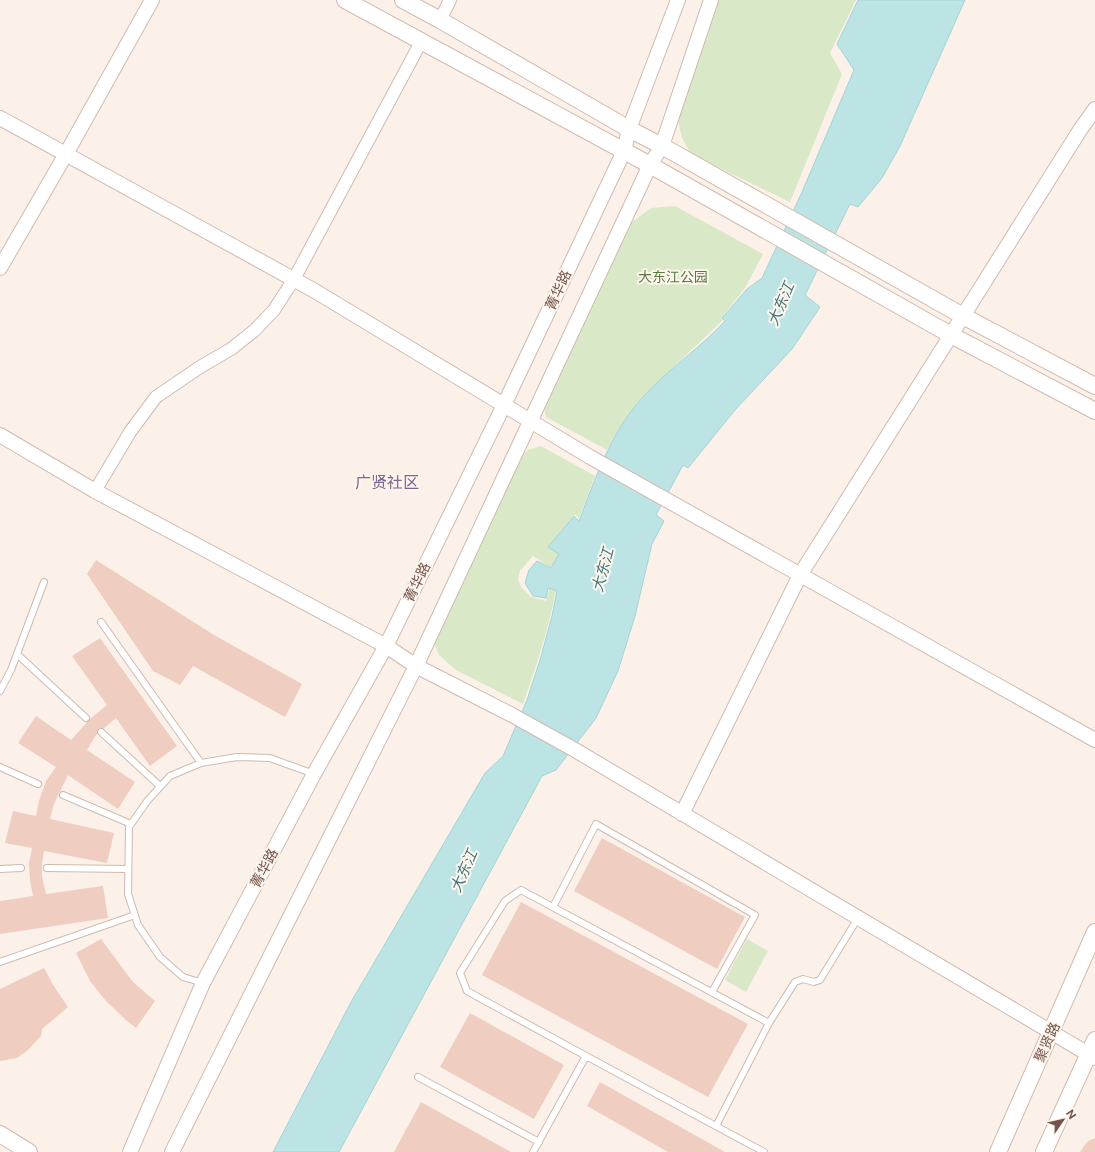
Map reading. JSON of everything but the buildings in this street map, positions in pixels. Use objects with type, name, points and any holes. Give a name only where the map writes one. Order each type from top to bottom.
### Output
[{"type":"main road","points":[[345,0],[650,165],[951,335],[1095,411]]},
{"type":"main road","points":[[403,0],[629,129],[662,146],[963,316],[1095,386]]},
{"type":"main road","name":"聚贤路","points":[[998,1152],[1095,932]]},
{"type":"main road","points":[[1044,1152],[1093,1051]]},
{"type":"main road","points":[[0,1134],[29,1152]]},
{"type":"street","points":[[0,268],[152,0]]},
{"type":"street","points":[[440,20],[450,0]]},
{"type":"street","name":"菁华路","points":[[130,1152],[203,983],[314,774],[386,646],[504,405],[624,151],[629,129],[678,0]]},
{"type":"street","points":[[172,1152],[416,666],[650,165],[662,146],[711,0]]},
{"type":"street","points":[[95,491],[130,432],[156,397],[200,367],[231,349],[254,330],[274,310],[294,279],[421,42]]},
{"type":"street","points":[[682,814],[800,575],[1080,130],[1095,109]]},
{"type":"street","points":[[0,118],[294,279],[590,457],[1095,740]]},
{"type":"street","points":[[0,436],[95,491],[386,646],[416,666],[512,715],[575,750],[1051,1032],[1093,1051]]},
{"type":"lane","points":[[0,691],[11,670],[44,582]]},
{"type":"lane","points":[[100,622],[201,763]]},
{"type":"lane","points":[[17,654],[86,718]]},
{"type":"lane","points":[[101,732],[160,786]]},
{"type":"lane","points":[[203,983],[183,977],[160,957],[138,925],[128,894],[129,827],[148,800],[170,776],[201,763],[237,756],[270,758],[314,774]]},
{"type":"lane","points":[[0,767],[38,784]]},
{"type":"lane","points":[[63,795],[131,824]]},
{"type":"lane","points":[[553,907],[596,824],[755,915],[712,992]]},
{"type":"lane","points":[[0,869],[21,868]]},
{"type":"lane","points":[[47,868],[128,869]]},
{"type":"lane","points":[[764,1152],[467,990],[460,973],[505,900],[521,890],[769,1023]]},
{"type":"lane","points":[[0,962],[135,915]]},
{"type":"lane","points":[[716,1126],[769,1023],[795,982],[803,979],[814,982],[820,980],[858,918]]},
{"type":"lane","points":[[533,1152],[586,1056]]},
{"type":"lane","points":[[418,1077],[539,1142]]},
{"type":"green space","points":[[719,0],[856,0],[830,53],[842,74],[790,202],[691,154],[682,138],[678,120]]},
{"type":"green space","name":"大东江公园","points":[[675,206],[763,254],[745,288],[721,318],[723,320],[639,400],[622,424],[607,450],[546,417],[544,407],[631,223],[651,208]]},
{"type":"green space","points":[[541,446],[595,476],[579,518],[575,514],[548,547],[559,554],[551,568],[533,556],[520,571],[518,580],[521,587],[531,597],[546,601],[549,589],[556,591],[533,676],[523,704],[456,670],[439,655],[433,640],[518,459],[528,450]]},
{"type":"green space","points":[[747,939],[768,951],[746,992],[725,980]]},
{"type":"water","name":"大东江","points":[[858,0],[965,0],[900,146],[882,178],[858,207],[850,204],[805,295],[820,307],[792,349],[735,410],[688,468],[683,465],[656,515],[664,521],[652,544],[635,616],[618,671],[596,718],[556,770],[542,776],[339,1152],[273,1152],[351,1002],[485,773],[503,756],[527,700],[540,660],[557,591],[548,588],[546,598],[533,596],[525,583],[529,570],[537,561],[551,568],[559,554],[548,547],[574,516],[579,521],[605,456],[631,411],[662,378],[705,341],[725,321],[722,318],[747,289],[762,278],[802,192],[854,70],[837,44]]},
{"type":"district","name":"广贤社区","points":[[387,482]]}]
